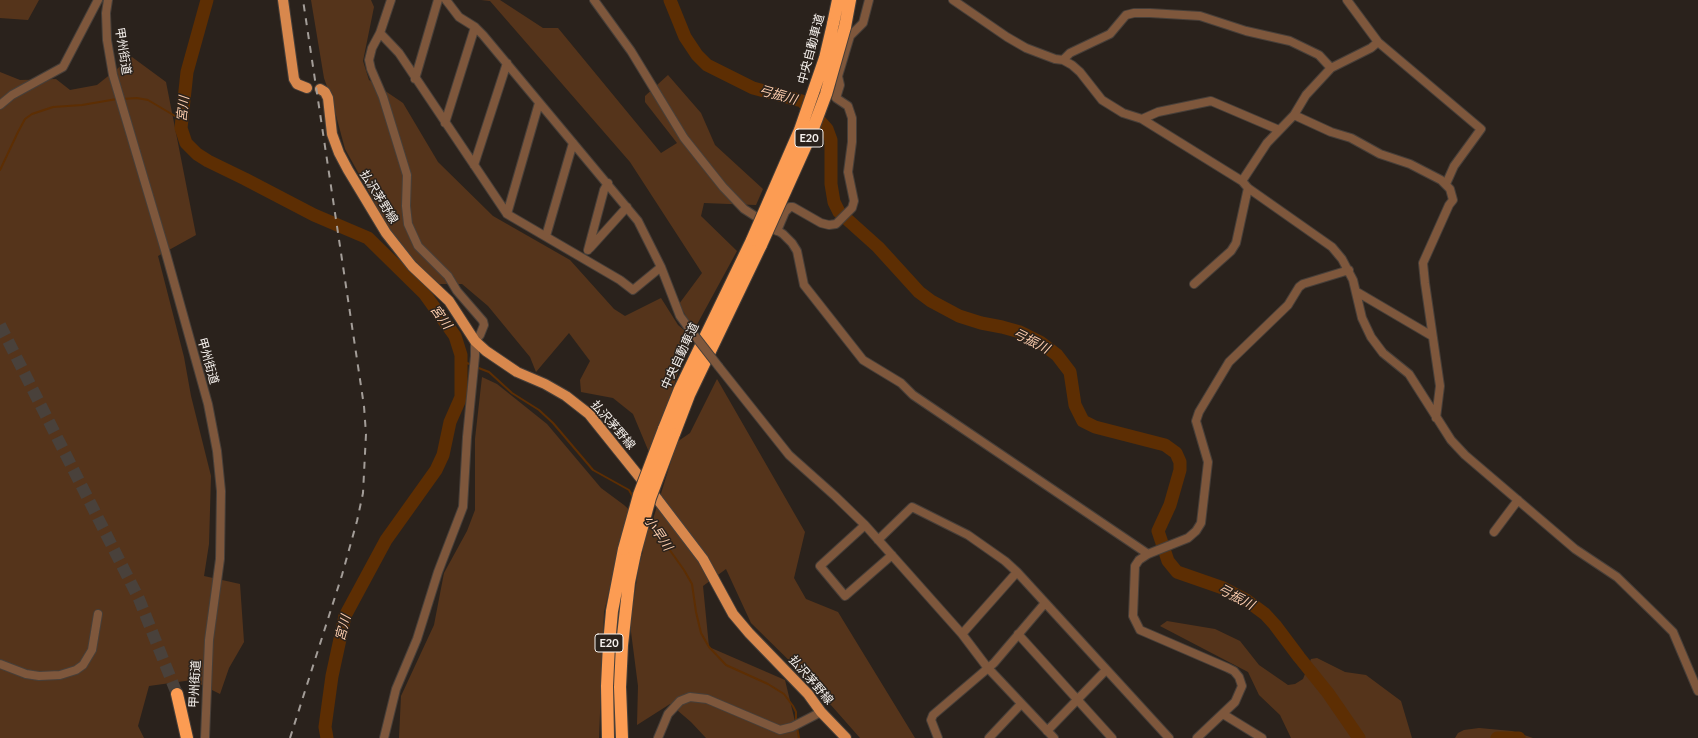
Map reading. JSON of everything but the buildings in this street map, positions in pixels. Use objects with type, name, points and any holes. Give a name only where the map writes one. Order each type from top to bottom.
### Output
[{"type":"highway","name":"中央自動車道","points":[[838,0],[839,25]]},
{"type":"highway","name":"中央自動車道","points":[[608,738],[607,686],[609,644],[614,603],[629,551],[650,498],[680,389],[756,243],[800,130],[823,65],[850,0]]},
{"type":"highway","name":"中央自動車道","points":[[622,738],[620,687],[622,645],[629,582],[629,551]]},
{"type":"highway","points":[[177,694],[187,738]]},
{"type":"main road","points":[[283,0],[294,79],[297,84],[307,88]]},
{"type":"main road","name":"払沢茅野線","points":[[320,89],[325,92],[328,98],[332,134],[338,153],[364,200],[386,233],[412,266],[449,301],[475,341],[486,352],[517,372],[545,384],[566,396],[590,414],[703,559],[733,614],[808,694],[821,712],[846,738]]},
{"type":"street","points":[[0,105],[12,95],[63,67],[98,0]]},
{"type":"street","name":"甲州街道","points":[[108,0],[106,13],[107,40],[113,75],[165,250],[208,404],[216,451],[221,491],[220,559],[210,640],[205,738]]},
{"type":"street","points":[[384,738],[396,689],[417,639],[438,572],[463,507],[475,341],[480,335],[484,325],[483,321],[456,292],[448,276],[418,246],[408,224],[407,175],[383,97],[371,69],[369,60],[372,48],[380,33],[391,0]]},
{"type":"street","points":[[415,79],[438,0]]},
{"type":"street","points":[[446,0],[459,17],[475,27],[507,63],[638,221],[661,267],[680,316],[789,455],[865,525],[962,634],[987,667],[1054,738]]},
{"type":"street","points":[[594,0],[631,51],[684,138],[723,187],[744,209],[783,234],[797,251],[804,285],[862,360],[901,383],[914,395],[1148,554]]},
{"type":"street","points":[[777,231],[785,212],[790,207],[793,207],[829,226],[836,224],[852,208],[854,201],[848,172],[852,142],[852,118],[848,106],[836,98],[840,85],[838,76],[850,36],[863,23],[869,0]]},
{"type":"street","points":[[953,0],[1007,38],[1026,48],[1063,60],[1080,72],[1102,100],[1124,113],[1142,119],[1242,181],[1248,188],[1332,247],[1342,259],[1348,270],[1357,292],[1362,318],[1371,337],[1383,353],[1409,374],[1451,440],[1465,455],[1575,549],[1617,577],[1664,622],[1673,632],[1698,691]]},
{"type":"street","points":[[1347,0],[1378,42],[1481,129],[1454,166],[1446,184]]},
{"type":"street","points":[[1063,60],[1070,53],[1110,34],[1126,15],[1134,13],[1150,13],[1200,16],[1246,31],[1290,41],[1319,55],[1331,68]]},
{"type":"street","points":[[445,123],[475,27]]},
{"type":"street","points":[[380,33],[399,53],[507,214],[620,280],[633,290],[661,267]]},
{"type":"street","points":[[1242,181],[1267,143],[1294,115],[1306,95],[1331,68],[1371,48],[1378,42]]},
{"type":"street","points":[[474,165],[507,63]]},
{"type":"street","points":[[1142,119],[1158,112],[1211,100],[1279,130]]},
{"type":"street","points":[[507,214],[539,102]]},
{"type":"street","points":[[1294,115],[1331,132],[1351,138],[1380,154],[1410,164],[1446,184],[1453,200],[1449,205],[1423,263],[1440,386],[1436,418]]},
{"type":"street","points":[[546,236],[573,143]]},
{"type":"street","points":[[584,260],[604,190],[608,183]]},
{"type":"street","points":[[1194,284],[1231,251],[1236,243],[1248,188]]},
{"type":"street","points":[[588,250],[627,207]]},
{"type":"street","points":[[1196,738],[1235,702],[1242,686],[1240,677],[1234,671],[1146,634],[1140,630],[1133,616],[1135,566],[1148,554],[1188,538],[1196,531],[1201,523],[1208,462],[1196,421],[1199,412],[1229,362],[1288,305],[1299,287],[1348,270]]},
{"type":"street","points":[[1357,292],[1432,336]]},
{"type":"street","points":[[1494,532],[1518,500]]},
{"type":"street","points":[[878,540],[912,507],[968,535],[1005,561],[1017,572],[1169,738]]},
{"type":"street","points":[[865,525],[820,566],[845,596],[892,556]]},
{"type":"street","points":[[962,634],[1017,572]]},
{"type":"street","points":[[938,738],[931,720],[933,715],[987,667],[994,663],[1045,603]]},
{"type":"street","points":[[0,664],[26,674],[39,676],[60,675],[76,670],[83,665],[92,650],[98,614]]},
{"type":"street","points":[[1018,634],[1112,738]]},
{"type":"street","points":[[1047,731],[1106,670]]},
{"type":"street","points":[[658,738],[668,714],[680,701],[690,697],[707,699],[780,730],[792,727],[821,712]]},
{"type":"street","points":[[993,737],[1021,704]]},
{"type":"street","points":[[1223,714],[1262,738]]},
{"type":"shaded area","points":[[0,0],[39,0],[28,20],[0,18]]},
{"type":"shaded area","points":[[311,0],[371,0],[374,7],[363,61],[369,80],[403,103],[438,162],[493,216],[570,260],[614,309],[625,316],[661,298],[678,325],[690,335],[651,457],[633,414],[613,398],[581,392],[580,380],[590,361],[569,333],[536,372],[530,357],[488,306],[462,284],[435,284],[387,229],[373,199],[345,149],[333,104],[324,78]]},
{"type":"shaded area","points":[[481,0],[500,0],[543,28],[558,28],[661,153],[677,143],[645,102],[645,96],[668,75],[701,113],[715,145],[763,189],[756,205],[704,203],[701,216],[737,251],[694,330],[679,304],[702,273],[630,162],[490,1]]},
{"type":"shaded area","points":[[132,57],[166,82],[196,235],[158,256],[184,357],[191,396],[211,476],[209,544],[204,576],[240,584],[244,642],[229,668],[220,694],[192,680],[149,686],[138,726],[144,738],[0,738],[0,72],[20,80],[56,79],[70,90],[97,85]]},
{"type":"shaded area","points":[[482,377],[497,384],[547,424],[601,488],[624,505],[650,529],[677,442],[690,433],[717,379],[805,532],[794,578],[806,599],[838,612],[915,738],[860,738],[808,679],[751,623],[726,569],[703,586],[709,647],[785,680],[799,738],[706,738],[691,722],[670,704],[637,725],[638,686],[630,624],[639,565],[643,551],[621,542],[604,612],[599,738],[399,738],[401,696],[434,625],[444,573],[467,531],[475,510],[475,439]]},
{"type":"shaded area","points":[[1167,621],[1215,629],[1240,641],[1259,665],[1288,685],[1295,684],[1303,679],[1311,659],[1317,658],[1345,672],[1366,675],[1401,701],[1412,738],[1291,738],[1280,715],[1259,695],[1248,672],[1160,626]]},
{"type":"shaded area","points":[[1479,728],[1512,731],[1533,738],[1455,738],[1458,733],[1464,730]]},
{"type":"waterway","name":"宮川","points":[[207,0],[187,72],[181,128],[186,143],[197,154],[208,161],[314,215],[368,238],[424,293],[455,336],[461,355],[461,397],[450,422],[443,455],[436,470],[386,540],[345,616],[332,676],[325,727],[327,738]]},
{"type":"waterway","name":"弓振川","points":[[670,0],[685,37],[697,55],[707,65],[753,88],[802,101],[827,129],[831,140],[831,184],[834,202],[839,212],[878,247],[919,292],[931,301],[959,316],[1020,332],[1040,342],[1057,355],[1070,372],[1075,405],[1083,421],[1095,427],[1165,445],[1176,453],[1180,462],[1180,470],[1170,505],[1158,531],[1168,561],[1177,572],[1223,588],[1246,600],[1265,614],[1328,693],[1359,738]]},
{"type":"waterway","points":[[122,99],[137,98],[148,100],[175,116],[181,117]]},
{"type":"waterway","points":[[0,170],[25,119],[32,114],[53,107],[82,105],[117,99]]},
{"type":"waterway","name":"小早川","points":[[462,361],[472,365]]},
{"type":"waterway","name":"小早川","points":[[476,367],[489,372],[512,393],[539,410],[553,423],[593,470],[629,490],[633,497]]},
{"type":"waterway","name":"小早川","points":[[649,521],[684,570],[692,584],[701,633],[709,647],[726,665],[768,684],[784,694],[796,712],[796,723]]},
{"type":"waterway","name":"小早川","points":[[797,727],[799,738]]},
{"type":"waterway","name":"弓振川","points":[[1497,738],[1519,738]]},
{"type":"tunnel","points":[[0,325],[139,599],[177,694]]},
{"type":"railway","points":[[290,738],[342,575],[357,521],[363,493],[366,434],[364,406],[303,0]]}]
